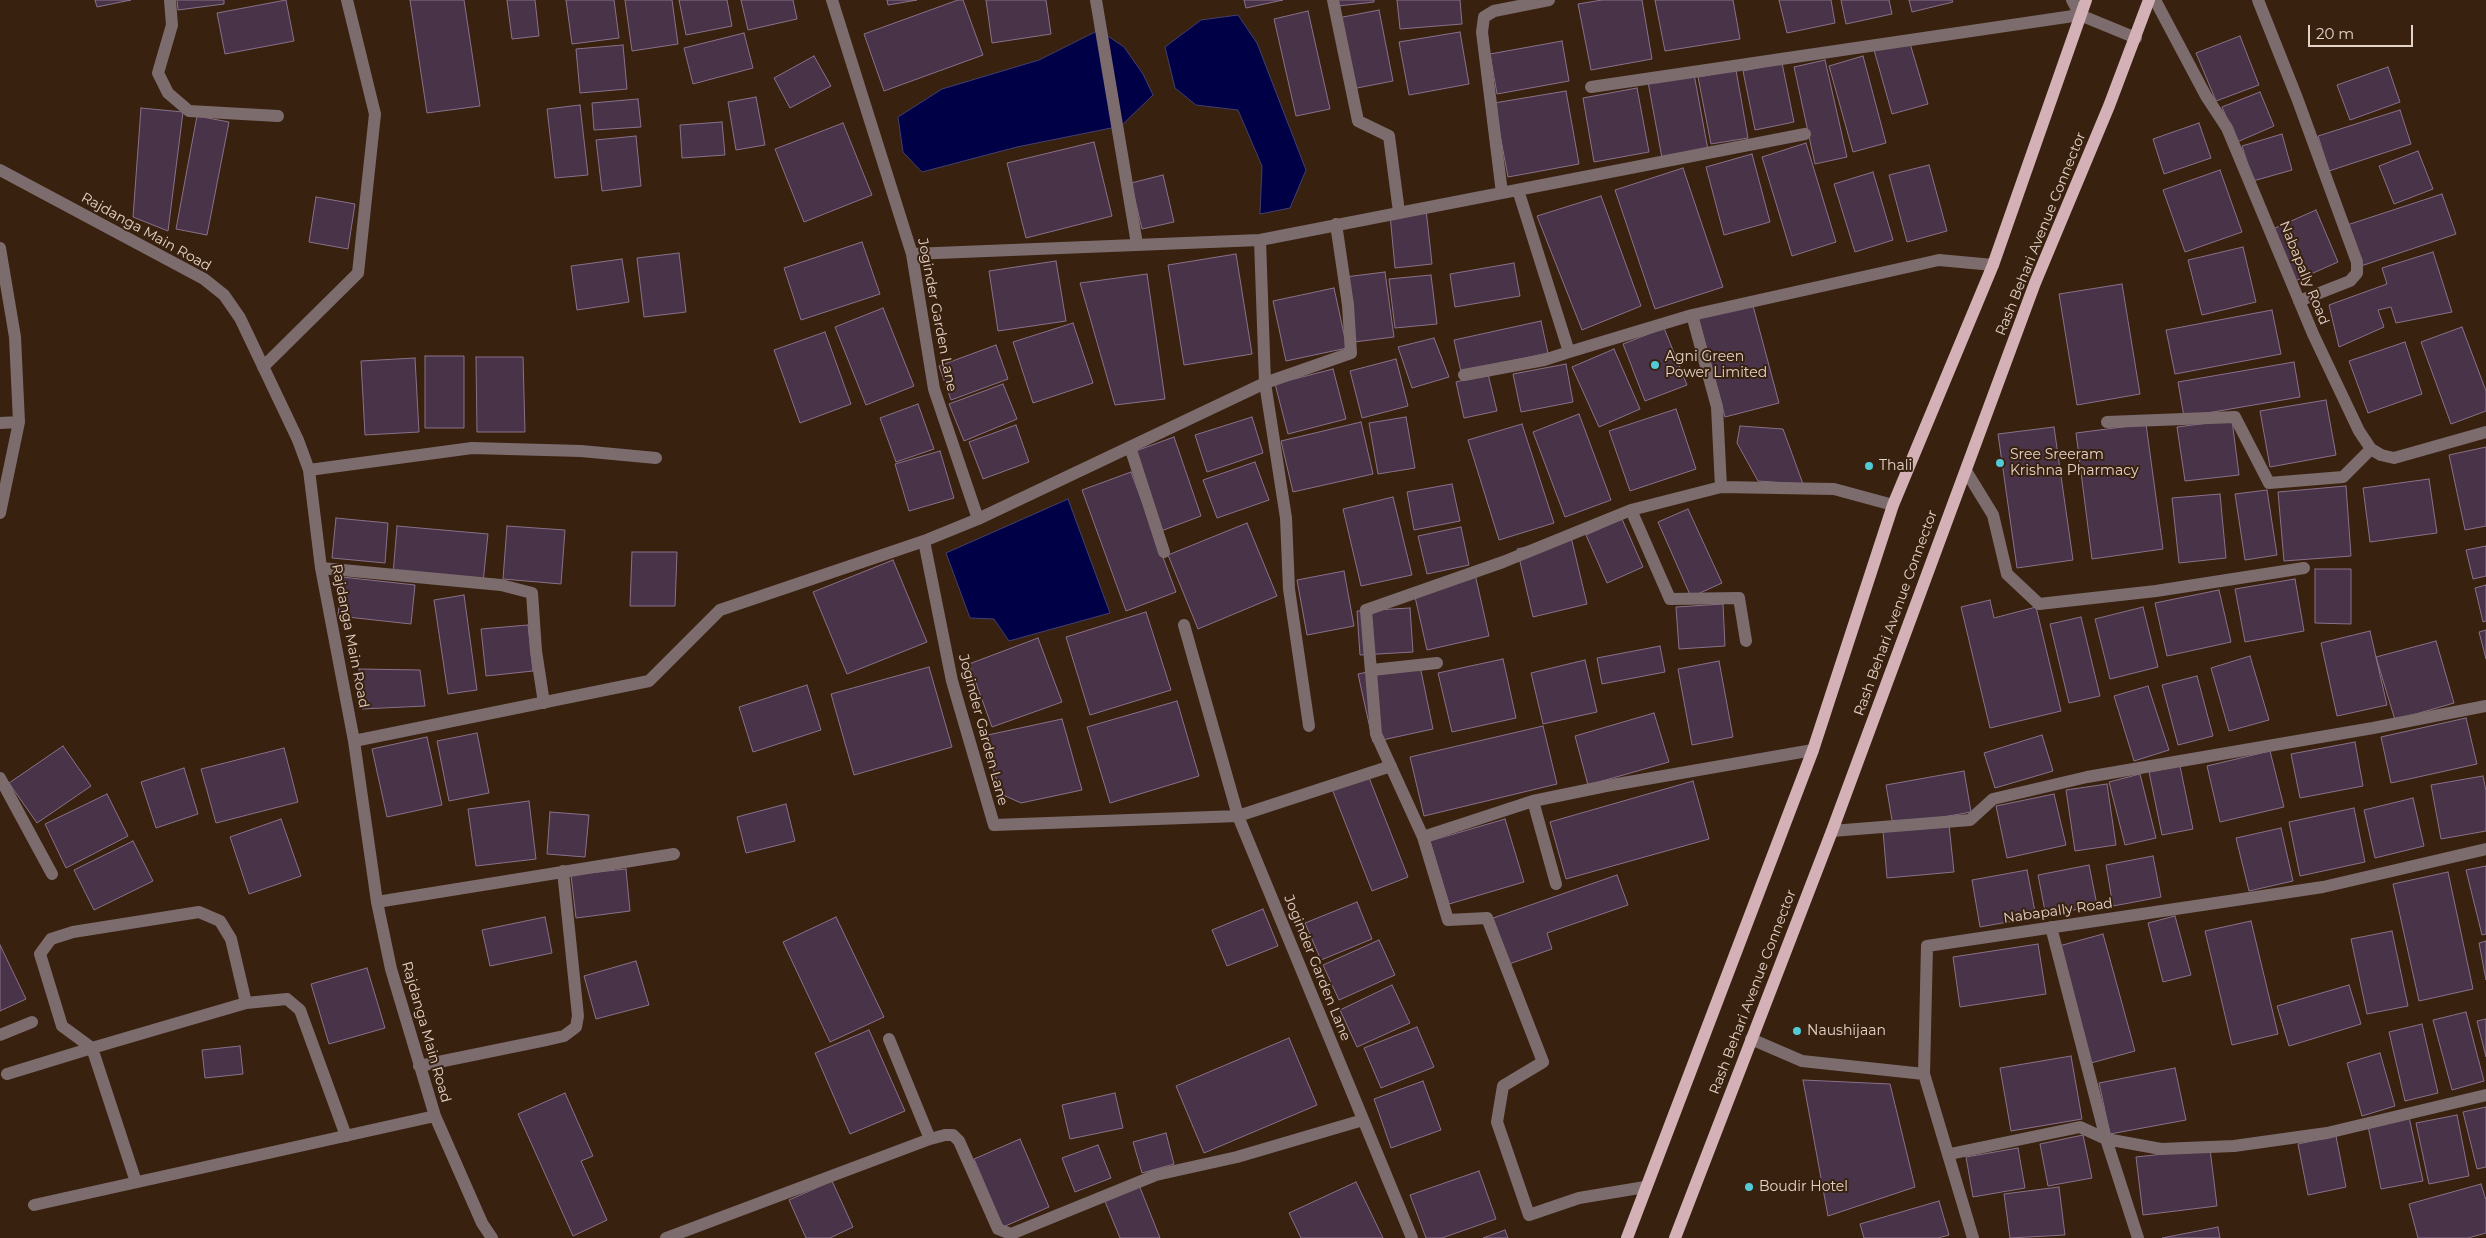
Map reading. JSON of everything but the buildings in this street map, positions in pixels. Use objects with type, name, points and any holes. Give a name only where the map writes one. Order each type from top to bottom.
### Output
[{"type":"main road","points":[[1627,1238],[1813,750],[1893,505],[1994,265],[2086,0]]},
{"type":"main road","name":"Rash Behari Avenue Connector","points":[[1675,1238],[1832,832],[2035,283],[2136,38],[2149,0]]},
{"type":"street","points":[[170,0],[172,25],[158,73],[168,93],[189,111],[278,116]]},
{"type":"street","points":[[263,367],[358,273],[375,114],[347,0]]},
{"type":"street","name":"Joginder Garden Lane","points":[[832,0],[912,254],[934,389],[978,518]]},
{"type":"street","points":[[1096,0],[1136,244]]},
{"type":"street","points":[[1333,0],[1358,121],[1389,136],[1398,212]]},
{"type":"street","points":[[1502,193],[1482,32],[1484,17],[1494,10],[1549,0]]},
{"type":"street","points":[[2072,0],[2080,15]]},
{"type":"street","name":"Nabapally Road","points":[[2155,0],[2206,96],[2227,128],[2299,301],[2359,431],[2371,449]]},
{"type":"street","points":[[2258,0],[2297,98],[2356,262],[2357,273],[2350,281],[2299,301]]},
{"type":"street","points":[[1591,87],[2080,15],[2136,38]]},
{"type":"street","points":[[912,254],[1260,240],[1805,134]]},
{"type":"street","name":"Rajdanga Main Road","points":[[0,170],[204,278],[224,295],[240,318],[298,440],[309,470],[321,568],[354,740],[377,902],[391,969],[435,1116],[482,1222],[492,1238]]},
{"type":"street","points":[[1518,190],[1568,352]]},
{"type":"street","points":[[354,740],[544,703],[648,680],[720,610],[924,540],[978,518],[1265,383],[1351,354],[1348,305],[1336,224]]},
{"type":"street","points":[[1260,240],[1265,383],[1286,518],[1289,589],[1309,726]]},
{"type":"street","points":[[0,248],[15,337],[19,422],[0,513]]},
{"type":"street","points":[[1464,375],[1544,360],[1692,315],[1939,260],[1994,265]]},
{"type":"street","points":[[1692,315],[1717,407],[1721,487]]},
{"type":"street","points":[[2107,422],[2234,417],[2269,483],[2343,477],[2371,449],[2381,455],[2394,458],[2486,432]]},
{"type":"street","points":[[0,423],[19,422]]},
{"type":"street","points":[[1130,447],[1164,552]]},
{"type":"street","points":[[309,470],[472,448],[581,451],[656,458]]},
{"type":"street","points":[[1966,471],[1993,515],[2007,574],[2040,604],[2156,591],[2304,568]]},
{"type":"street","points":[[1645,1187],[1579,1198],[1528,1215],[1497,1122],[1503,1086],[1543,1062],[1487,918],[1448,920],[1423,837],[1376,734],[1366,610],[1503,562],[1631,510],[1721,487],[1834,489],[1893,505]]},
{"type":"street","points":[[1631,510],[1670,599],[1739,598],[1746,641]]},
{"type":"street","name":"Joginder Garden Lane","points":[[924,540],[952,681],[994,825],[1238,816],[1412,1238]]},
{"type":"street","points":[[321,568],[501,585],[532,593],[536,651],[544,703]]},
{"type":"street","points":[[1184,625],[1238,816],[1391,766]]},
{"type":"street","points":[[1372,670],[1437,663]]},
{"type":"street","points":[[1832,832],[1970,820],[1993,799],[2087,777],[2373,728],[2486,706]]},
{"type":"street","points":[[1423,837],[1534,801],[1606,786],[1813,750]]},
{"type":"street","points":[[0,778],[52,874]]},
{"type":"street","points":[[1534,801],[1556,884]]},
{"type":"street","name":"Nabapally Road","points":[[1973,1238],[1950,1154],[1924,1074],[1927,946],[2324,887],[2486,849]]},
{"type":"street","points":[[377,902],[674,854]]},
{"type":"street","points":[[419,1066],[564,1036],[576,1027],[578,1016],[563,871]]},
{"type":"street","points":[[136,1182],[92,1048],[62,1026],[40,954],[51,939],[73,932],[199,912],[220,921],[231,939],[246,1004]]},
{"type":"street","points":[[2051,927],[2106,1139],[2139,1238]]},
{"type":"street","points":[[7,1074],[246,1004],[288,999],[300,1010],[346,1136]]},
{"type":"street","points":[[0,1035],[32,1022]]},
{"type":"street","points":[[889,1039],[930,1139]]},
{"type":"street","points":[[1751,1039],[1802,1061],[1924,1074]]},
{"type":"street","points":[[1950,1154],[2080,1127],[2106,1139],[2160,1149],[2234,1146],[2327,1133],[2486,1095]]},
{"type":"street","points":[[34,1205],[435,1116]]},
{"type":"street","points":[[666,1238],[930,1139],[946,1135],[953,1135],[958,1140],[998,1229],[1011,1234],[1156,1176],[1237,1157],[1363,1120]]},
{"type":"shaded area","points":[[1238,15],[1257,43],[1306,170],[1290,208],[1260,214],[1262,166],[1238,110],[1196,105],[1175,88],[1165,47],[1201,20]]},
{"type":"shaded area","points":[[1099,30],[1124,47],[1143,74],[1153,95],[1121,126],[1017,147],[922,172],[903,152],[898,117],[942,89],[1039,60]]},
{"type":"shaded area","points":[[1068,499],[1110,613],[1009,641],[994,619],[970,618],[946,553]]},
{"type":"place","name":"Agni Green Power Limited","points":[[1655,365]]},
{"type":"place","name":"Sree Sreeram Krishna Pharmacy","points":[[2000,463]]},
{"type":"place","name":"Thali","points":[[1869,466]]},
{"type":"place","name":"Naushijaan","points":[[1797,1031]]},
{"type":"place","name":"Boudir Hotel","points":[[1749,1187]]}]
